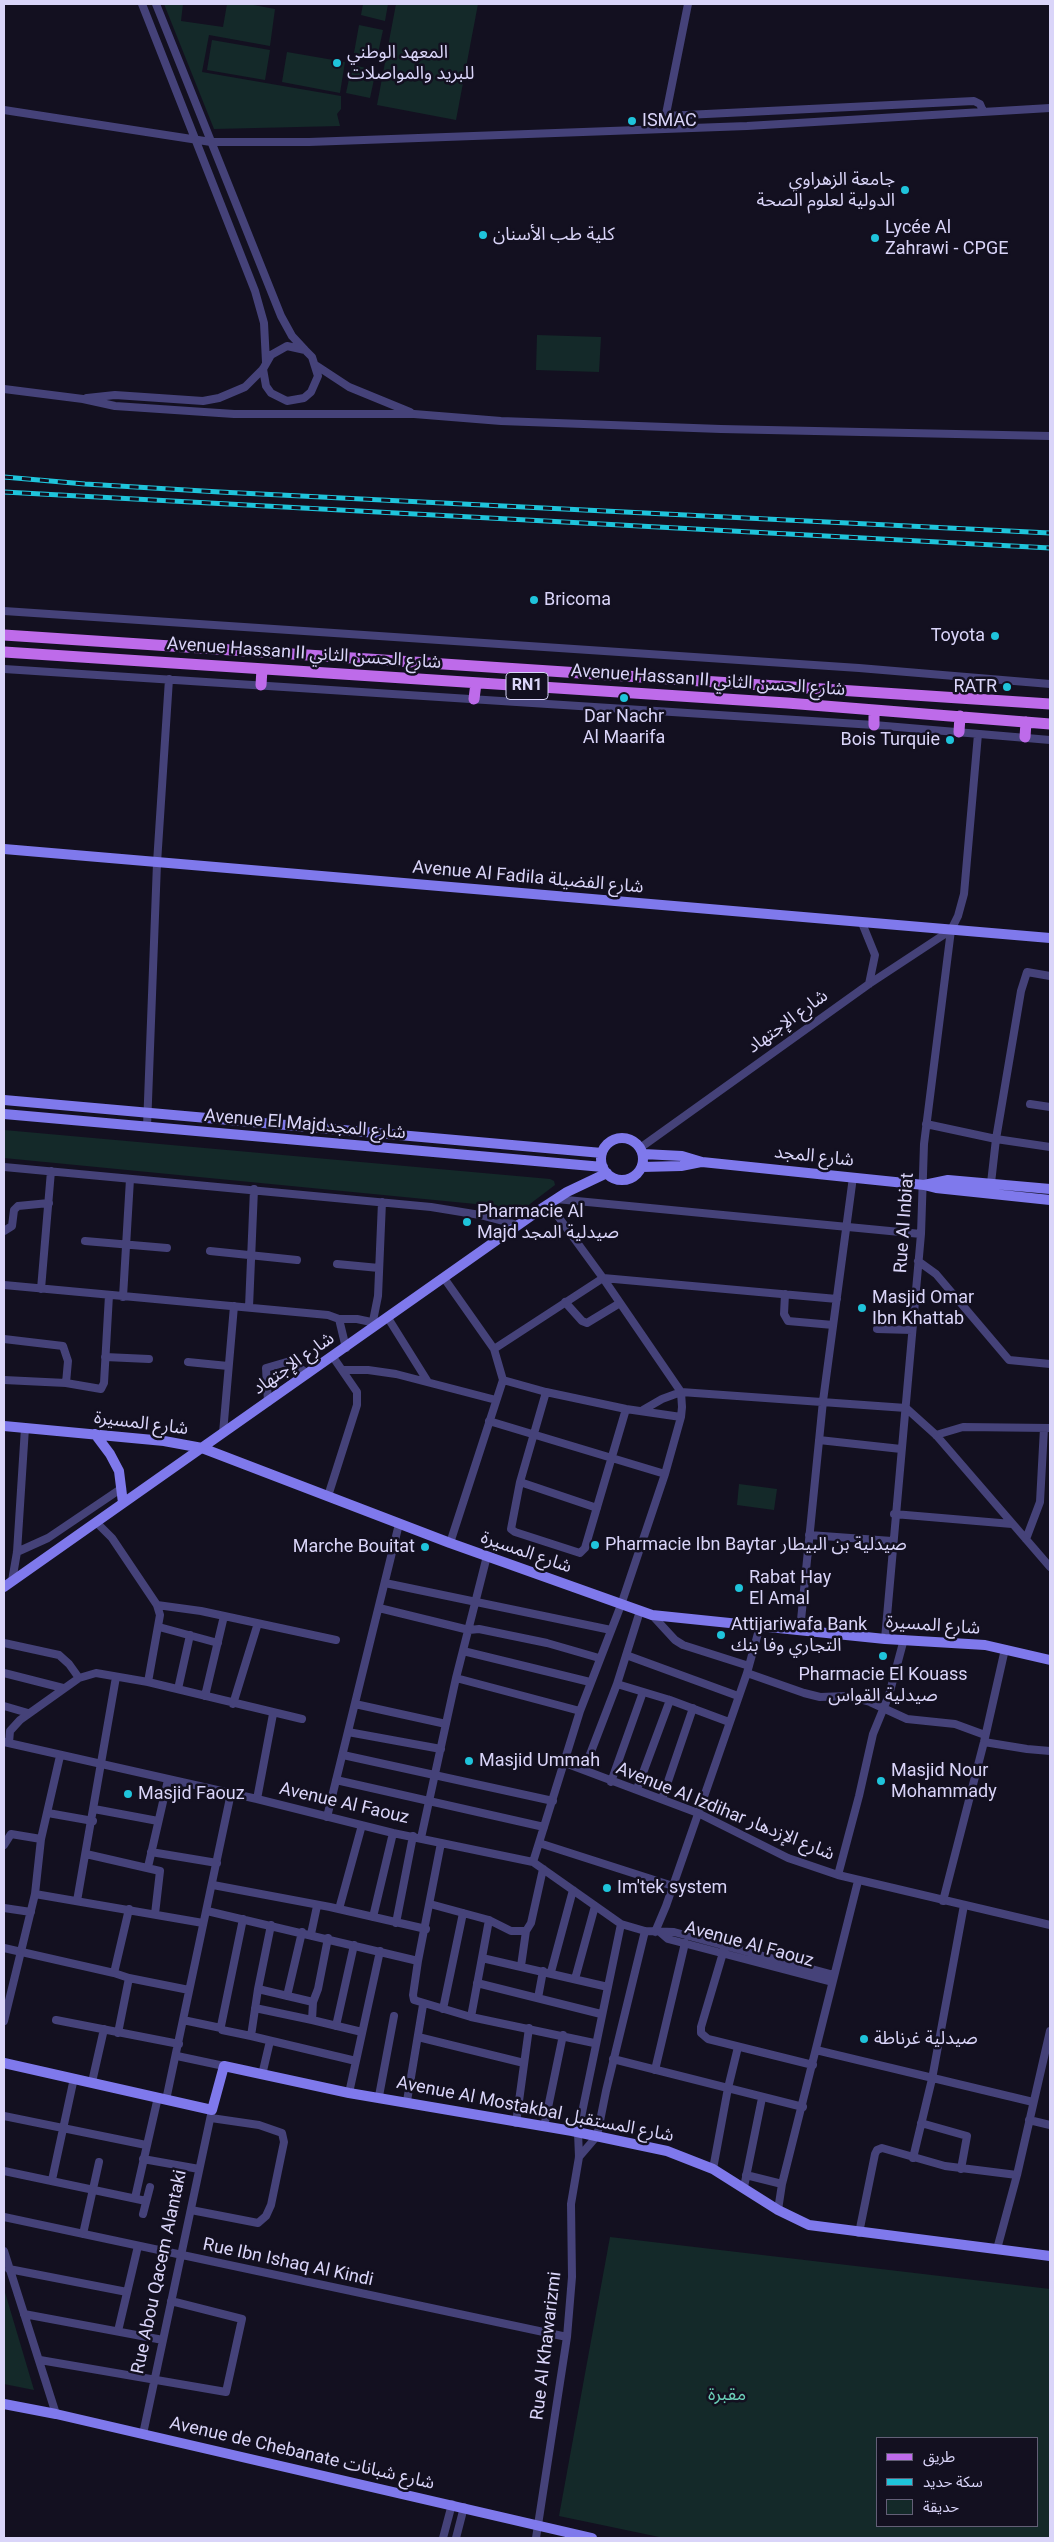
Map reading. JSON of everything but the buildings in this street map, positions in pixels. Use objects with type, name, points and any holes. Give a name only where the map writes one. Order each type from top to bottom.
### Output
[{"type":"main road","name":"Avenue Hassan II شارع الحسن الثاني","points":[[4,635],[1050,704]]},
{"type":"main road","name":"Avenue Hassan II شارع الحسن الثاني","points":[[4,652],[874,710],[1050,724]]},
{"type":"main road","points":[[261,686],[262,669]]},
{"type":"main road","points":[[474,700],[476,683]]},
{"type":"main road","points":[[874,710],[874,726]]},
{"type":"main road","points":[[959,732],[960,716]]},
{"type":"main road","points":[[1025,737],[1026,722]]},
{"type":"street","points":[[142,4],[260,307],[264,323],[263,378],[271,394],[287,401],[295,401],[311,392],[316,385],[317,366]]},
{"type":"street","points":[[156,4],[281,316],[292,336],[312,357],[317,366],[349,387],[414,414]]},
{"type":"street","points":[[663,129],[688,4]]},
{"type":"street","points":[[161,53],[173,49]]},
{"type":"street","points":[[665,116],[974,101],[980,104],[983,111]]},
{"type":"street","points":[[4,110],[194,141],[309,142],[747,126],[870,117],[899,118],[1050,108]]},
{"type":"street","points":[[83,399],[115,395],[203,401],[219,398],[245,387],[278,349],[287,346],[305,350]]},
{"type":"street","points":[[4,389],[83,399],[103,404],[234,414],[414,414],[501,421],[721,429],[1050,436]]},
{"type":"street","points":[[294,415],[295,401]]},
{"type":"street","points":[[4,611],[839,666],[1050,684]]},
{"type":"street","points":[[4,669],[874,726],[1050,740]]},
{"type":"street","points":[[147,1127],[157,863],[169,679]]},
{"type":"street","name":"Rue Al Inbiat","points":[[884,1638],[921,1234],[926,1124],[953,927],[964,894],[978,734]]},
{"type":"street","name":"Avenue Al Fadila شارع الفضيلة","points":[[4,849],[862,923],[953,927],[1050,938]]},
{"type":"street","points":[[862,923],[875,955],[869,984]]},
{"type":"street","name":"شارع الإجتهاد","points":[[641,1151],[869,984],[953,927]]},
{"type":"street","points":[[991,1183],[996,1139],[1021,991],[1027,972],[1050,976]]},
{"type":"street","name":"Avenue El Majdشارع المجد","points":[[4,1100],[602,1153]]},
{"type":"street","points":[[1030,1104],[1050,1107]]},
{"type":"street","points":[[66,1120],[67,1105]]},
{"type":"street","name":"Avenue El Majdشارع المجد","points":[[4,1114],[605,1170]]},
{"type":"street","points":[[926,1124],[996,1139],[1050,1147]]},
{"type":"street","name":"شارع المجد","points":[[602,1153],[606,1146],[620,1138],[635,1142],[641,1151],[682,1156],[702,1162],[924,1184],[936,1188],[1050,1200]]},
{"type":"street","points":[[602,1153],[605,1170],[619,1180],[626,1180],[633,1177],[642,1167],[641,1151]]},
{"type":"street","name":"شارع المجد","points":[[642,1167],[681,1166],[702,1162]]},
{"type":"street","points":[[4,1167],[382,1202],[480,1215],[518,1226]]},
{"type":"street","name":"شارع الإجتهاد","points":[[6,1585],[346,1348],[376,1323],[388,1318],[552,1202],[605,1170]]},
{"type":"street","points":[[41,1289],[51,1171]]},
{"type":"street","points":[[800,1630],[822,1401],[853,1177]]},
{"type":"street","points":[[123,1297],[130,1179]]},
{"type":"street","name":"شارع المجد","points":[[924,1184],[948,1180],[1050,1189]]},
{"type":"street","points":[[249,1308],[254,1189]]},
{"type":"street","points":[[4,1286],[328,1315],[339,1319],[376,1323],[382,1202]]},
{"type":"street","points":[[552,1202],[921,1234]]},
{"type":"street","points":[[533,1862],[580,1711],[621,1605],[681,1417],[681,1392],[552,1202]]},
{"type":"street","points":[[4,1231],[12,1226],[14,1210],[18,1206],[49,1203]]},
{"type":"street","points":[[85,1241],[167,1248]]},
{"type":"street","points":[[210,1251],[297,1260]]},
{"type":"street","points":[[918,1261],[936,1274],[1009,1360],[1050,1364]]},
{"type":"street","points":[[337,1264],[379,1268]]},
{"type":"street","points":[[444,1278],[494,1349],[502,1380],[450,1543]]},
{"type":"street","points":[[494,1349],[603,1278],[837,1299]]},
{"type":"street","points":[[785,1294],[784,1314],[788,1321],[833,1325]]},
{"type":"street","points":[[4,1380],[66,1383],[101,1389],[104,1384],[108,1296]]},
{"type":"street","points":[[565,1302],[582,1321],[587,1323],[620,1303]]},
{"type":"street","points":[[223,1433],[234,1306]]},
{"type":"street","points":[[388,1318],[428,1382]]},
{"type":"street","points":[[339,1319],[346,1348]]},
{"type":"street","points":[[877,1329],[912,1330]]},
{"type":"street","points":[[4,1339],[63,1346],[68,1360],[66,1383]]},
{"type":"street","points":[[105,1357],[149,1359]]},
{"type":"street","points":[[328,1496],[357,1405],[357,1392],[344,1370],[333,1357]]},
{"type":"street","points":[[268,1402],[266,1368],[290,1361],[308,1374]]},
{"type":"street","points":[[188,1362],[228,1366]]},
{"type":"street","points":[[344,1370],[368,1370],[428,1382],[496,1400]]},
{"type":"street","points":[[502,1380],[546,1392],[626,1409],[681,1417]]},
{"type":"street","points":[[546,1392],[520,1482],[510,1524],[511,1529],[515,1532],[580,1553],[583,1552],[626,1409]]},
{"type":"street","points":[[642,1410],[662,1399],[681,1392],[906,1408],[936,1435],[1050,1566]]},
{"type":"street","points":[[489,1422],[664,1474]]},
{"type":"street","name":"شارع المسيرة","points":[[4,1426],[164,1441],[202,1448],[450,1543],[652,1615],[1005,1649],[1050,1660]]},
{"type":"street","points":[[936,1435],[963,1427],[1047,1428],[1040,1502],[1026,1539]]},
{"type":"street","points":[[6,1585],[17,1552],[25,1428]]},
{"type":"street","points":[[95,1434],[110,1454],[119,1471],[123,1503]]},
{"type":"street","points":[[818,1440],[901,1449]]},
{"type":"street","points":[[520,1482],[597,1508]]},
{"type":"street","points":[[17,1552],[48,1538],[122,1488]]},
{"type":"street","points":[[894,1514],[1012,1524]]},
{"type":"street","points":[[96,1522],[112,1538],[157,1605],[160,1615],[159,1628],[148,1682]]},
{"type":"street","points":[[327,1817],[400,1524]]},
{"type":"street","points":[[809,1536],[892,1541]]},
{"type":"street","points":[[396,1922],[417,1837],[429,1801],[456,1678],[487,1556]]},
{"type":"street","points":[[385,1583],[610,1630]]},
{"type":"street","points":[[157,1605],[224,1616],[336,1640]]},
{"type":"street","points":[[379,1608],[468,1630],[497,1633],[599,1658]]},
{"type":"street","points":[[584,1770],[617,1684],[640,1612]]},
{"type":"street","points":[[652,1615],[675,1640],[683,1645],[804,1693],[820,1697],[848,1696],[883,1708],[907,1719],[955,1724],[1013,1748],[1050,1751]]},
{"type":"street","points":[[205,1696],[224,1616]]},
{"type":"street","points":[[233,1704],[258,1623]]},
{"type":"street","points":[[658,1933],[748,1670],[760,1626]]},
{"type":"street","points":[[159,1628],[218,1642]]},
{"type":"street","points":[[178,1689],[190,1636]]},
{"type":"street","points":[[838,1875],[859,1796],[872,1734],[889,1695],[904,1639]]},
{"type":"street","points":[[4,1643],[59,1655],[69,1664],[79,1678]]},
{"type":"street","points":[[944,1900],[985,1738],[1005,1649]]},
{"type":"street","points":[[463,1651],[590,1682]]},
{"type":"street","points":[[626,1655],[738,1696]]},
{"type":"street","points":[[4,1673],[64,1688]]},
{"type":"street","points":[[6,1743],[13,1726],[28,1714],[79,1678],[96,1673],[148,1682],[273,1714],[302,1719]]},
{"type":"street","points":[[77,1901],[93,1821],[116,1677]]},
{"type":"street","points":[[456,1678],[580,1711]]},
{"type":"street","points":[[617,1684],[670,1700],[729,1722]]},
{"type":"street","points":[[611,1782],[643,1692]]},
{"type":"street","points":[[637,1789],[670,1700]]},
{"type":"street","points":[[355,1704],[446,1724]]},
{"type":"street","points":[[4,1706],[28,1714]]},
{"type":"street","points":[[662,1799],[693,1708]]},
{"type":"street","points":[[257,1799],[273,1714]]},
{"type":"street","points":[[348,1732],[440,1749]]},
{"type":"street","name":"Avenue Al Faouz","points":[[6,1743],[232,1793],[362,1826],[533,1862],[621,1924],[658,1933],[669,1931],[724,1950]]},
{"type":"street","points":[[342,1755],[553,1801]]},
{"type":"street","points":[[4,2021],[35,1894],[42,1839],[60,1756]]},
{"type":"street","name":"Avenue Al Izdihar شارع الإزدهار","points":[[565,1763],[611,1782],[637,1789],[698,1813],[788,1858],[838,1875],[1050,1925]]},
{"type":"street","points":[[148,1867],[168,1780]]},
{"type":"street","points":[[336,1780],[544,1827]]},
{"type":"street","points":[[135,2198],[146,2145],[177,2056],[203,1923],[232,1793]]},
{"type":"street","points":[[94,1809],[158,1821]]},
{"type":"street","points":[[48,1813],[93,1821]]},
{"type":"street","points":[[339,1909],[362,1826]]},
{"type":"street","points":[[373,1917],[393,1833]]},
{"type":"street","points":[[4,1845],[11,1834],[42,1839]]},
{"type":"street","points":[[441,1842],[426,1929],[418,1961],[413,1998],[423,2004],[471,2016],[594,2043]]},
{"type":"street","points":[[539,1843],[673,1886]]},
{"type":"street","points":[[151,1852],[217,1863]]},
{"type":"street","points":[[86,1854],[157,1870],[161,1874],[155,1914]]},
{"type":"street","points":[[521,1966],[526,1930],[531,1923],[543,1869]]},
{"type":"street","points":[[778,2210],[782,2184],[803,2107],[858,1881]]},
{"type":"street","points":[[213,1885],[339,1909],[426,1929]]},
{"type":"street","points":[[538,1998],[574,1890]]},
{"type":"street","points":[[35,1894],[203,1923]]},
{"type":"street","points":[[430,1904],[489,1920],[511,1931],[526,1930]]},
{"type":"street","points":[[913,2158],[932,2079],[964,1905]]},
{"type":"street","points":[[311,1934],[317,1906]]},
{"type":"street","points":[[575,1979],[595,1906]]},
{"type":"street","points":[[4,1908],[31,1912]]},
{"type":"street","points":[[114,1973],[129,1909]]},
{"type":"street","points":[[207,1911],[328,1938],[418,1961]]},
{"type":"street","points":[[443,2009],[463,1913]]},
{"type":"street","points":[[221,2028],[243,1919]]},
{"type":"street","points":[[471,2016],[489,1920]]},
{"type":"street","name":"Rue Al Khawarizmi","points":[[536,2538],[567,2337],[572,2278],[571,2204],[578,2157],[578,2132],[594,2043],[621,1924]]},
{"type":"street","points":[[251,2036],[271,1925]]},
{"type":"street","points":[[578,2157],[597,2136],[613,2059],[645,1931]]},
{"type":"street","points":[[288,1996],[302,1932]]},
{"type":"street","name":"Avenue Al Faouz","points":[[658,1933],[666,1938],[685,1943],[724,1950],[833,1978]]},
{"type":"street","points":[[312,2020],[313,2002],[318,1989],[328,1938]]},
{"type":"street","points":[[655,2070],[685,1943]]},
{"type":"street","points":[[336,2026],[354,1945]]},
{"type":"street","points":[[4,1948],[129,1978],[189,1990]]},
{"type":"street","points":[[724,1950],[701,2027],[701,2033],[708,2039],[813,2065]]},
{"type":"street","points":[[349,2093],[380,1951]]},
{"type":"street","points":[[482,1958],[608,1987]]},
{"type":"street","points":[[118,2033],[129,1978]]},
{"type":"street","points":[[477,1983],[601,2014]]},
{"type":"street","points":[[258,1989],[313,2002]]},
{"type":"street","points":[[407,2101],[423,2004]]},
{"type":"street","points":[[255,2008],[362,2032]]},
{"type":"street","points":[[379,2096],[394,2016]]},
{"type":"street","points":[[56,2020],[179,2044]]},
{"type":"street","points":[[183,2020],[356,2062]]},
{"type":"street","points":[[516,2123],[529,2028]]},
{"type":"street","points":[[92,2082],[104,2029]]},
{"type":"street","points":[[997,2249],[1017,2176],[1050,2031]]},
{"type":"street","points":[[544,2127],[563,2035]]},
{"type":"street","points":[[418,2036],[524,2063]]},
{"type":"street","points":[[262,2075],[270,2041]]},
{"type":"street","points":[[713,2169],[728,2088],[738,2047]]},
{"type":"street","points":[[816,2050],[1033,2102]]},
{"type":"street","name":"Avenue Al Mostakbal شارع المستقبل","points":[[177,2056],[349,2093],[379,2096],[516,2123],[578,2132],[667,2151],[713,2169],[778,2210],[809,2225],[859,2233],[1050,2256]]},
{"type":"street","points":[[613,2059],[803,2107]]},
{"type":"street","points":[[4,2063],[162,2099],[282,2133],[284,2142],[273,2197],[266,2216],[258,2223],[191,2210]]},
{"type":"street","name":"Rue Abou Qacem Alantaki","points":[[143,2434],[211,2114],[224,2066]]},
{"type":"street","points":[[52,2180],[74,2078]]},
{"type":"street","points":[[744,2187],[762,2098]]},
{"type":"street","points":[[4,2116],[146,2145]]},
{"type":"street","points":[[1029,2120],[1050,2125]]},
{"type":"street","points":[[921,2123],[967,2136],[961,2169]]},
{"type":"street","points":[[859,2233],[877,2150],[882,2148],[913,2158],[961,2169],[994,2171],[1017,2176]]},
{"type":"street","points":[[143,2159],[200,2169]]},
{"type":"street","points":[[83,2234],[99,2162]]},
{"type":"street","points":[[4,2171],[146,2201]]},
{"type":"street","points":[[746,2175],[782,2184]]},
{"type":"street","points":[[143,2214],[150,2187]]},
{"type":"street","name":"Rue Ibn Ishaq Al Kindi","points":[[4,2217],[567,2337]]},
{"type":"street","points":[[118,2331],[138,2246]]},
{"type":"street","points":[[4,2251],[56,2414]]},
{"type":"street","points":[[9,2269],[127,2292]]},
{"type":"street","points":[[40,2360],[226,2392],[242,2319],[171,2301]]},
{"type":"street","points":[[24,2314],[163,2340]]},
{"type":"street","name":"Avenue de Chebanate شارع شبانات","points":[[4,2404],[56,2414],[452,2504],[538,2527],[592,2538]]},
{"type":"street","points":[[443,2538],[452,2504]]},
{"type":"street","points":[[456,2538],[464,2507]]},
{"type":"green space","points":[[164,4],[183,4],[181,21],[223,27],[227,4],[248,4],[275,9],[270,46],[209,35],[202,72],[341,96],[341,109],[337,114],[340,126],[214,129]]},
{"type":"green space","points":[[363,4],[388,4],[385,21],[361,15]]},
{"type":"green space","points":[[396,4],[478,4],[456,120],[377,105]]},
{"type":"green space","points":[[359,25],[383,30],[377,58],[354,53]]},
{"type":"green space","points":[[212,40],[270,50],[265,80],[207,70]]},
{"type":"green space","points":[[287,52],[345,62],[340,93],[282,82]]},
{"type":"green space","points":[[352,65],[376,70],[370,98],[346,93]]},
{"type":"green space","points":[[537,335],[601,337],[599,372],[536,370]]},
{"type":"green space","points":[[4,1130],[550,1179],[554,1181],[555,1185],[522,1210],[509,1213],[486,1205],[4,1158]]},
{"type":"green space","points":[[739,1484],[777,1489],[774,1510],[737,1505]]},
{"type":"green space","name":"مقبرة","points":[[610,2237],[1050,2289],[1050,2538],[664,2538],[559,2516]]},
{"type":"green space","points":[[4,2289],[34,2390],[4,2384]]},
{"type":"railway","points":[[4,477],[220,492],[1050,533]]},
{"type":"railway","points":[[4,492],[1050,548]]},
{"type":"place","name":"المعهد الوطني للبريد والمواصلات","points":[[337,63]]},
{"type":"place","name":"ISMAC","points":[[632,121]]},
{"type":"place","name":"جامعة الزهراوي الدولية لعلوم الصحة","points":[[905,190]]},
{"type":"place","name":"كلية طب الأسنان","points":[[483,235]]},
{"type":"place","name":"Lycée Al Zahrawi - CPGE","points":[[875,238]]},
{"type":"place","name":"Bricoma","points":[[534,600]]},
{"type":"place","name":"Toyota","points":[[995,636]]},
{"type":"place","name":"RATR","points":[[1007,687]]},
{"type":"place","name":"Dar Nachr Al Maarifa","points":[[624,698]]},
{"type":"place","name":"Bois Turquie","points":[[950,740]]},
{"type":"place","name":"Pharmacie Al Majd صيدلية المجد","points":[[467,1222]]},
{"type":"place","name":"Masjid Omar Ibn Khattab","points":[[862,1308]]},
{"type":"place","name":"Pharmacie Ibn Baytar صيدلية بن البيطار","points":[[595,1545]]},
{"type":"place","name":"Marche Bouitat","points":[[425,1547]]},
{"type":"place","name":"Rabat Hay El Amal","points":[[739,1588]]},
{"type":"place","name":"Attijariwafa Bank التجاري وفا بنك","points":[[721,1635]]},
{"type":"place","name":"Pharmacie El Kouass صيدلية القواس","points":[[883,1656]]},
{"type":"place","name":"Masjid Ummah","points":[[469,1761]]},
{"type":"place","name":"Masjid Nour Mohammady","points":[[881,1781]]},
{"type":"place","name":"Masjid Faouz","points":[[128,1794]]},
{"type":"place","name":"Im'tek system","points":[[607,1888]]},
{"type":"place","name":"صيدلية غرناطة","points":[[864,2039]]}]
